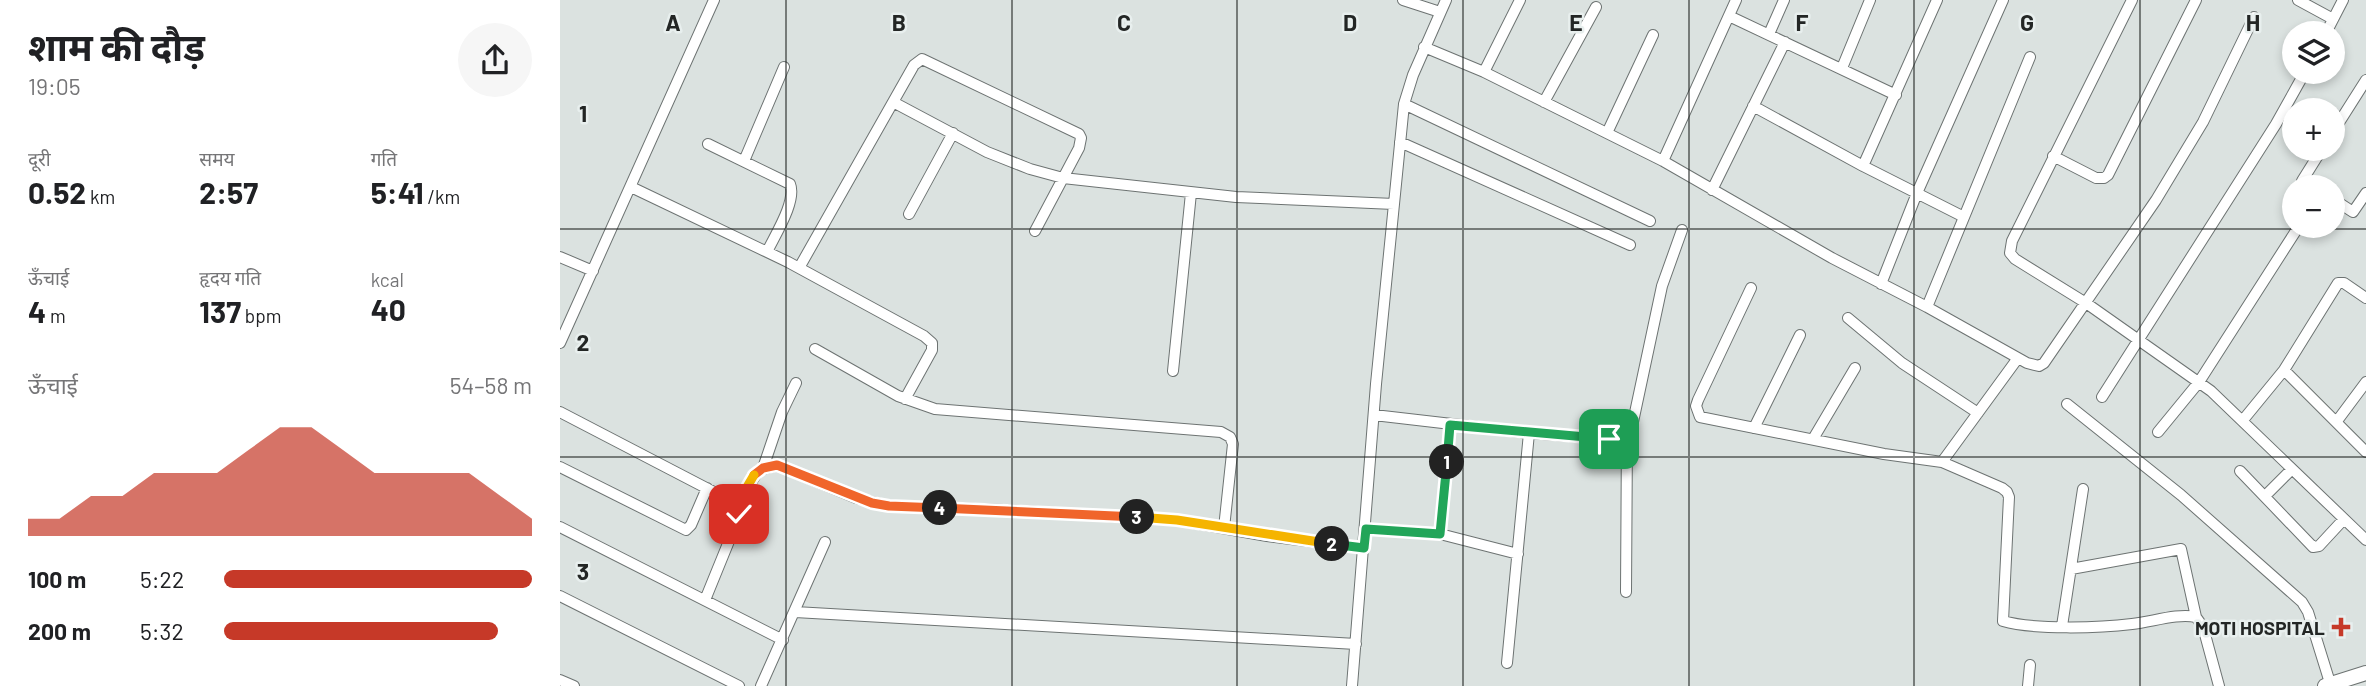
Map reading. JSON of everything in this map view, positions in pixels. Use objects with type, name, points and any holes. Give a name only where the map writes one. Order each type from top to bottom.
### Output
[{"type":"main road","points":[[2329,685],[2366,673]]},
{"type":"street","points":[[560,343],[714,0]]},
{"type":"street","points":[[1403,0],[1440,12]]},
{"type":"street","points":[[1352,686],[1374,415],[1404,104],[1424,47],[1446,0]]},
{"type":"street","points":[[1484,72],[1520,0]]},
{"type":"street","points":[[1662,161],[1736,0]]},
{"type":"street","points":[[1769,34],[1784,0]]},
{"type":"street","points":[[1842,68],[1870,0]]},
{"type":"street","points":[[1863,166],[1937,0]]},
{"type":"street","points":[[1881,284],[1917,193],[2003,0]]},
{"type":"street","points":[[2132,0],[2012,241],[2010,253],[2015,260],[2086,303],[2199,382],[2366,540]]},
{"type":"street","points":[[2053,156],[2096,178],[2108,175],[2196,0]]},
{"type":"street","points":[[2298,0],[2333,19],[2343,0]]},
{"type":"street","points":[[1544,102],[1596,7]]},
{"type":"street","points":[[1729,16],[1896,95]]},
{"type":"street","points":[[1424,47],[1484,72],[1662,161],[1881,284],[2018,358],[2039,366],[2044,363],[2156,200],[2203,122],[2254,17]]},
{"type":"street","points":[[1606,133],[1653,35]]},
{"type":"street","points":[[1712,190],[1785,42]]},
{"type":"street","points":[[1927,307],[2030,57]]},
{"type":"street","points":[[799,268],[917,61],[927,60],[1079,134],[1079,148],[1035,231]]},
{"type":"street","points":[[744,160],[783,67]]},
{"type":"street","points":[[2345,113],[2366,80]]},
{"type":"street","points":[[2102,397],[2140,341],[2298,84]]},
{"type":"street","points":[[893,102],[988,152],[1030,169],[1063,178],[1191,193],[1394,204]]},
{"type":"street","points":[[1404,104],[1650,221]]},
{"type":"street","points":[[1753,106],[1964,217]]},
{"type":"street","points":[[909,214],[954,134]]},
{"type":"street","points":[[1400,142],[1630,245]]},
{"type":"street","points":[[708,144],[790,184],[793,191],[791,201],[767,252]]},
{"type":"street","points":[[631,187],[799,268],[899,321],[932,343],[932,350],[905,399]]},
{"type":"street","points":[[1173,371],[1191,193]]},
{"type":"street","points":[[2345,207],[2353,212],[2366,193]]},
{"type":"street","points":[[1374,415],[1529,433],[1609,439],[1622,436],[1633,422],[1662,286],[1682,230]]},
{"type":"street","points":[[2158,432],[2199,382],[2291,238]]},
{"type":"street","points":[[560,257],[593,271]]},
{"type":"street","points":[[2243,421],[2284,370],[2338,283],[2344,283],[2366,298]]},
{"type":"street","points":[[1751,288],[1696,406],[1697,413],[1705,420],[1884,454],[1942,462],[2007,492],[2009,497],[2003,621],[2062,626],[2111,626],[2183,616],[2196,617]]},
{"type":"street","points":[[1848,318],[1902,363],[1978,413]]},
{"type":"street","points":[[1754,428],[1800,335]]},
{"type":"street","points":[[815,349],[905,399],[935,409],[1221,432],[1230,437],[1233,444],[1224,527]]},
{"type":"street","points":[[1942,462],[2018,358]]},
{"type":"street","points":[[1813,439],[1855,369]]},
{"type":"street","points":[[2284,370],[2366,452]]},
{"type":"street","points":[[2337,421],[2366,382]]},
{"type":"street","points":[[763,468],[778,422],[796,383]]},
{"type":"street","points":[[2067,404],[2181,495],[2302,603],[2308,612],[2329,685]]},
{"type":"street","points":[[560,412],[737,504],[740,508],[738,519],[705,600]]},
{"type":"street","points":[[1440,534],[1450,425]]},
{"type":"street","points":[[1626,592],[1627,432]]},
{"type":"street","points":[[1507,663],[1529,433]]},
{"type":"street","points":[[737,504],[752,476],[763,468],[777,465],[856,498],[889,506],[1144,518],[1364,548]]},
{"type":"street","points":[[560,467],[686,530],[691,525],[707,488]]},
{"type":"street","points":[[2265,496],[2291,470]]},
{"type":"street","points":[[2240,471],[2313,547],[2319,546],[2344,519]]},
{"type":"street","points":[[2062,626],[2082,489]]},
{"type":"street","points":[[560,527],[783,640]]},
{"type":"street","points":[[1366,529],[1440,534],[1518,554]]},
{"type":"street","points":[[761,686],[825,542]]},
{"type":"street","points":[[2071,569],[2181,549],[2196,617],[2203,627],[2218,686]]},
{"type":"street","points":[[560,596],[740,686]]},
{"type":"street","points":[[795,612],[1356,643]]},
{"type":"street","points":[[2028,686],[2030,665]]},
{"type":"street","points":[[560,680],[574,686]]},
{"type":"place","name":"MOTI HOSPITAL","points":[[2341,627]]},
{"type":"route","points":[[739,514],[740,508],[737,504],[752,476],[767,466],[777,465],[856,498],[889,506],[1177,520],[1267,536],[1364,548],[1366,529],[1440,534],[1450,425],[1609,439]]}]
